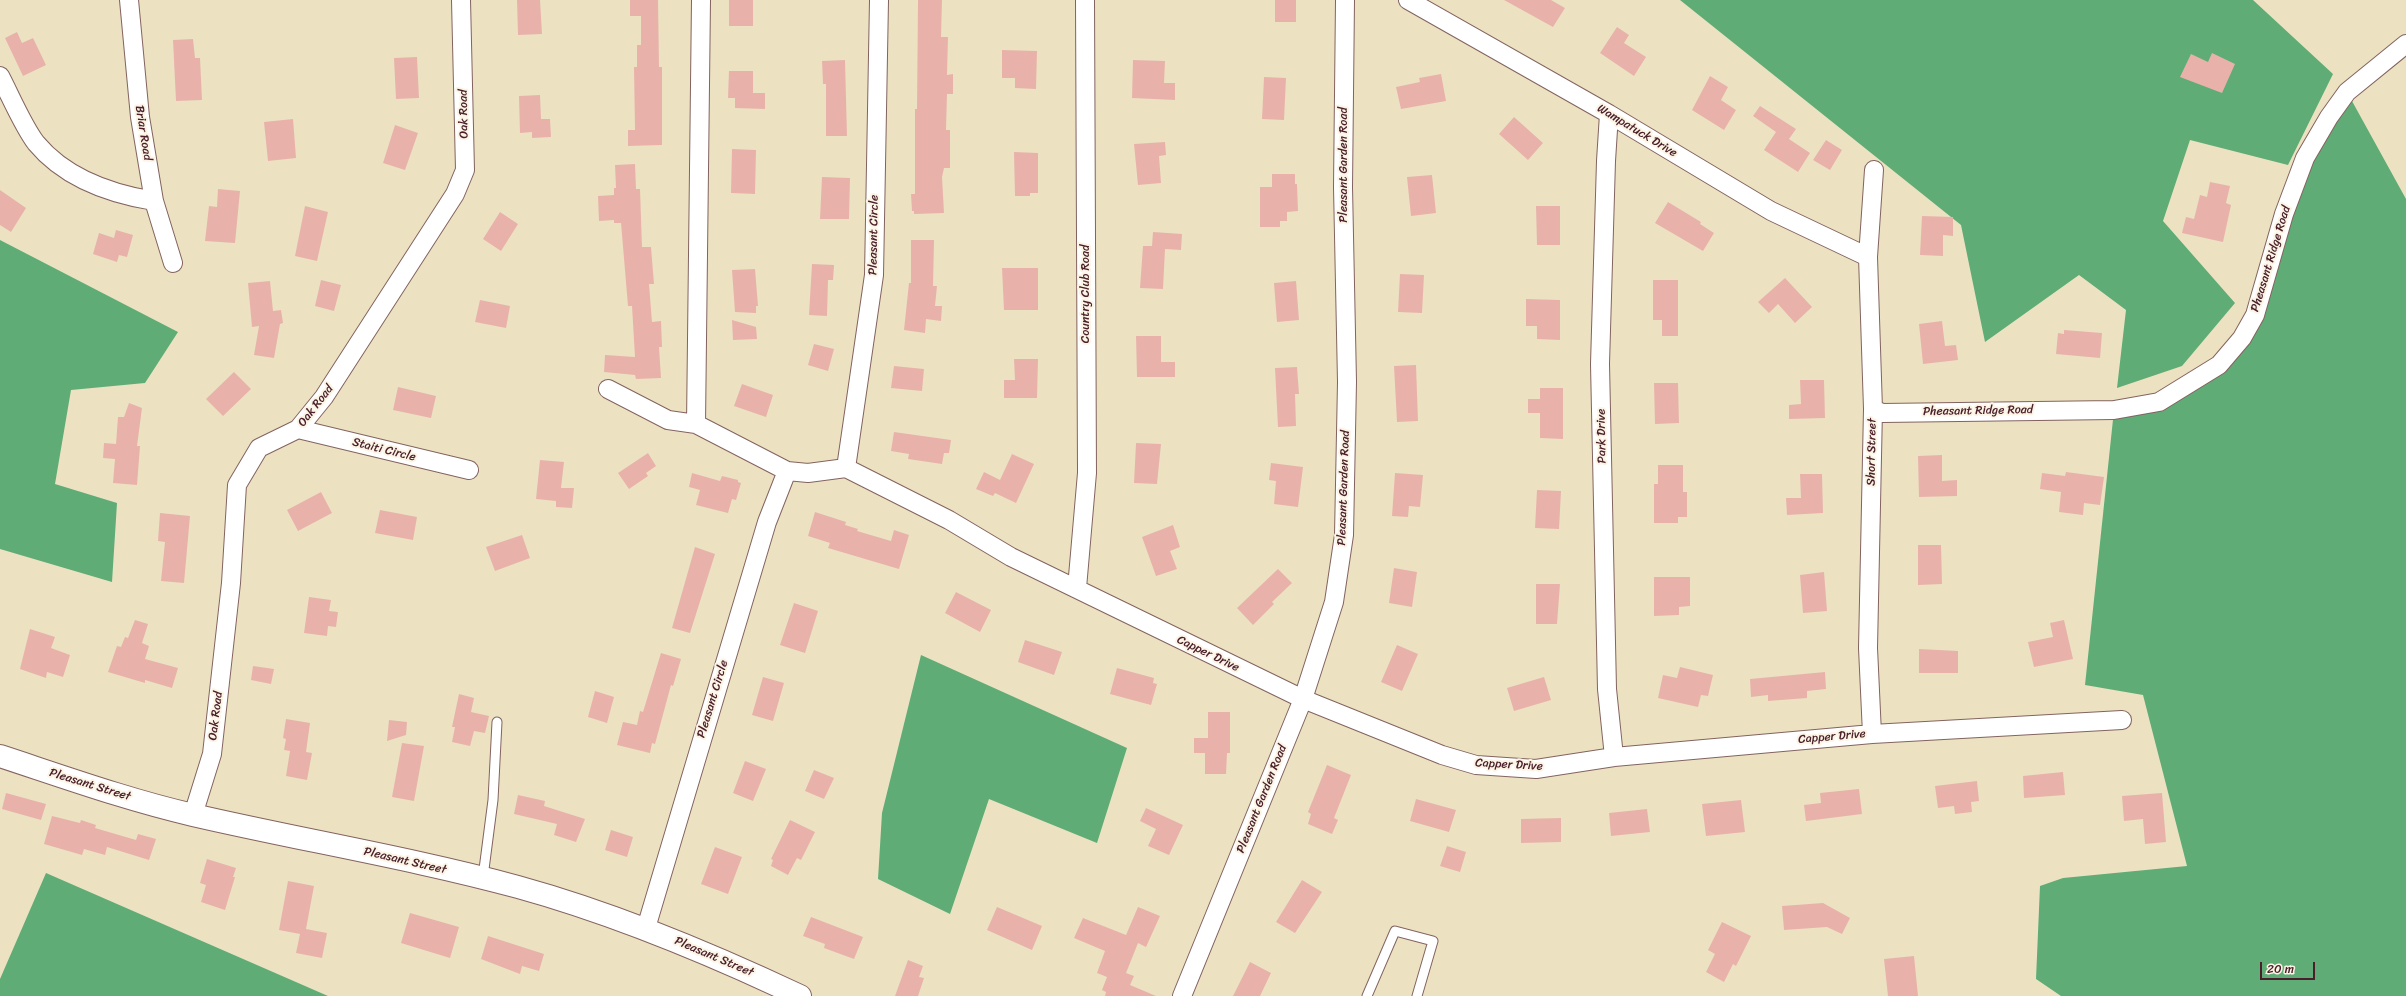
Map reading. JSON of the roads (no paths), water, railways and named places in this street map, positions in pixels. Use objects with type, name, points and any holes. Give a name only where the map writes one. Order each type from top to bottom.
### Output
[{"type":"main road","name":"Pleasant Street","points":[[0,756],[86,785],[193,815],[518,888],[646,928],[718,957],[800,996]]},
{"type":"street","name":"Briar Road","points":[[129,0],[140,117],[154,201],[173,263]]},
{"type":"street","name":"Oak Road","points":[[193,815],[212,754],[231,583],[237,485],[259,448],[298,429],[324,397],[435,229],[455,194],[465,170],[461,0]]},
{"type":"street","points":[[696,424],[701,0]]},
{"type":"street","name":"Pleasant Circle","points":[[846,468],[874,274],[879,0]]},
{"type":"street","name":"Country Club Road","points":[[1077,588],[1087,473],[1084,0]]},
{"type":"street","name":"Pleasant Garden Road","points":[[1182,996],[1303,699],[1334,602],[1344,535],[1347,382],[1343,187],[1345,0]]},
{"type":"street","name":"Wampatuck Drive","points":[[1408,0],[1609,114],[1771,211],[1868,257]]},
{"type":"street","name":"Pheasant Ridge Road","points":[[1873,409],[1882,412],[2114,410],[2159,402],[2219,365],[2242,338],[2255,315],[2284,214],[2305,158],[2325,124],[2347,92],[2406,44]]},
{"type":"street","points":[[0,76],[36,142],[54,161],[86,181],[124,196],[154,201]]},
{"type":"street","name":"Park Drive","points":[[1609,114],[1606,161],[1600,364],[1607,689],[1614,757]]},
{"type":"street","name":"Short Street","points":[[1872,734],[1868,648],[1873,409],[1868,257],[1874,170]]},
{"type":"street","points":[[608,389],[668,420],[696,424],[787,471],[808,473],[846,468]]},
{"type":"street","name":"Staiti Circle","points":[[298,429],[469,470]]},
{"type":"street","name":"Capper Drive","points":[[846,468],[928,509],[1011,557],[1077,588],[1180,641],[1303,699],[1442,755],[1476,765],[1536,769],[1614,757],[1872,734],[2122,720]]},
{"type":"street","name":"Pleasant Circle","points":[[646,928],[767,522],[787,471]]},
{"type":"lane","points":[[482,879],[493,800],[497,722]]},
{"type":"lane","points":[[1367,996],[1396,931],[1434,941],[1417,996]]}]
